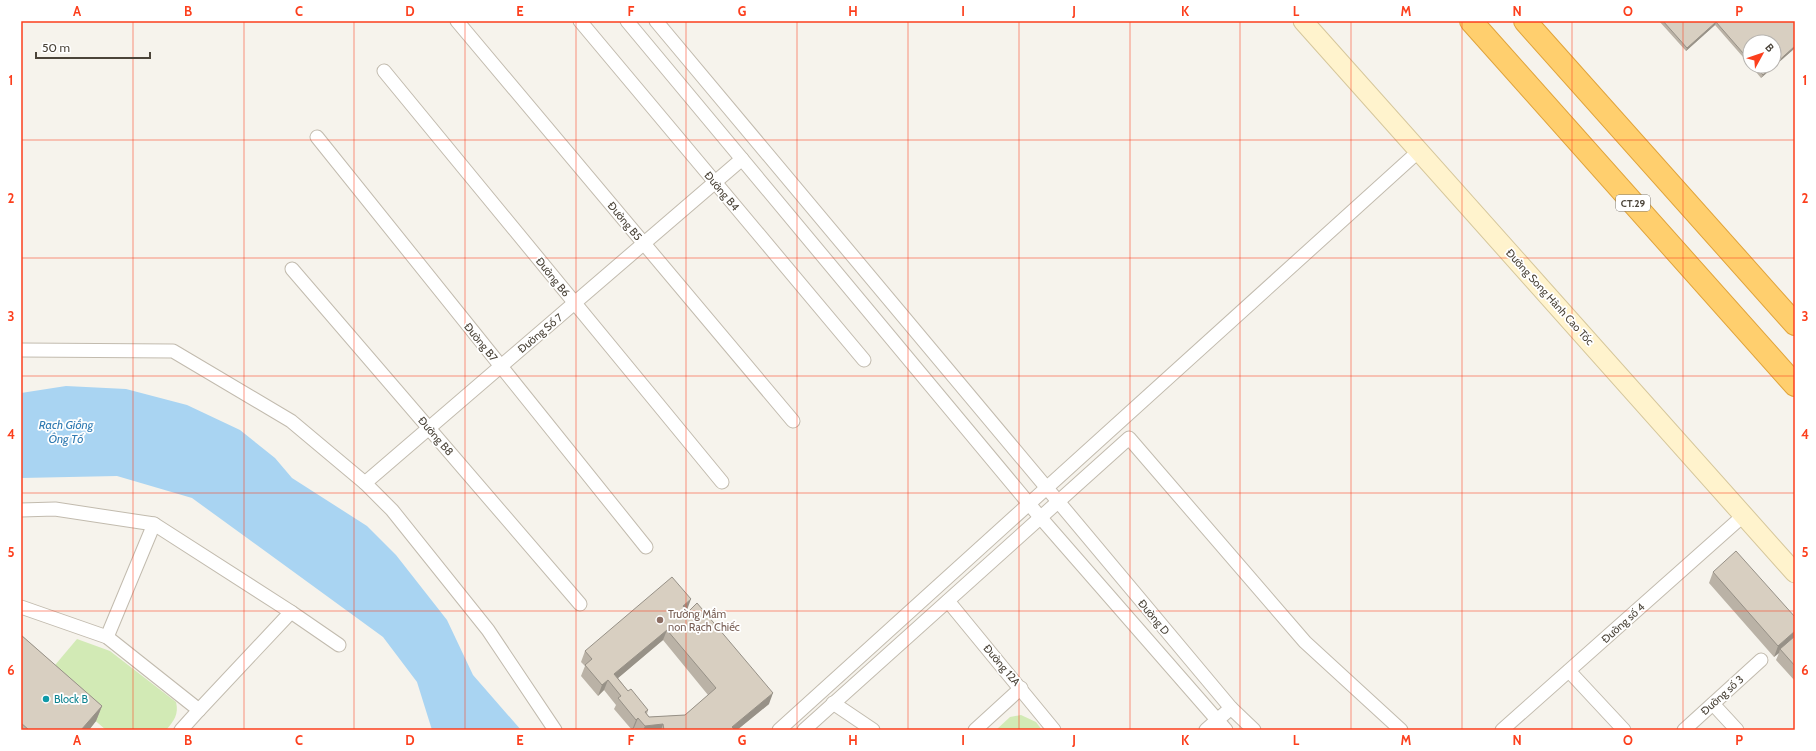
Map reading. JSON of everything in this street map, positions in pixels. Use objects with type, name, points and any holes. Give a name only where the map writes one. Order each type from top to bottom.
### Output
[{"type":"highway","name":"CT.29","points":[[1471,21],[1795,385]]},
{"type":"highway","points":[[1525,21],[1795,323]]},
{"type":"main road","name":"Đường Song Hành Cao Tốc","points":[[1303,21],[1420,150],[1795,573]]},
{"type":"street","name":"Đường B5","points":[[457,21],[793,421]]},
{"type":"street","name":"Đường B4","points":[[580,21],[864,360]]},
{"type":"street","name":"Đường D","points":[[627,21],[1040,517],[1226,730]]},
{"type":"street","name":"Đường D","points":[[656,21],[1231,708],[1254,730]]},
{"type":"street","name":"Đường B6","points":[[384,71],[722,482]]},
{"type":"street","name":"Đường B7","points":[[317,137],[646,547]]},
{"type":"street","points":[[779,730],[1030,505],[1420,150]]},
{"type":"street","name":"Đường Số 7","points":[[365,483],[742,159]]},
{"type":"street","name":"Đường B8","points":[[292,269],[580,604]]},
{"type":"street","points":[[21,350],[173,350],[291,421],[365,483],[392,510],[488,630],[555,730]]},
{"type":"street","points":[[804,730],[1057,501],[1129,438],[1305,642],[1401,730]]},
{"type":"street","points":[[21,510],[56,509],[154,524],[291,612],[339,645]]},
{"type":"street","name":"Đường số 4","points":[[1502,730],[1744,515]]},
{"type":"street","points":[[107,637],[154,524]]},
{"type":"street","name":"Đường 12A","points":[[948,601],[1054,730]]},
{"type":"street","points":[[21,607],[107,637],[199,710]]},
{"type":"street","points":[[181,730],[291,612]]},
{"type":"street","name":"Đường số 3","points":[[1684,730],[1761,660]]},
{"type":"street","points":[[1569,671],[1624,730]]},
{"type":"street","points":[[975,730],[1021,688]]},
{"type":"street","points":[[833,703],[873,730]]},
{"type":"street","points":[[1713,704],[1737,730]]},
{"type":"street","points":[[1206,730],[1231,708]]},
{"type":"green space","points":[[77,639],[110,651],[176,702],[177,710],[175,717],[166,730],[106,730],[45,677]]},
{"type":"green space","points":[[1021,715],[1036,722],[1042,730],[996,730],[1010,717]]},
{"type":"water","name":"Rạch Giồng Ông Tố","points":[[66,386],[126,389],[187,405],[240,430],[275,458],[292,478],[367,526],[396,555],[447,620],[473,675],[521,730],[432,730],[417,682],[383,637],[192,498],[117,476],[21,478],[21,393]]},
{"type":"building","points":[[1663,21],[1795,21],[1795,46],[1782,58],[1782,34],[1742,34],[1742,52],[1716,22],[1687,48]]},
{"type":"building","points":[[1736,551],[1795,617],[1795,631],[1778,646],[1713,572]]},
{"type":"building","points":[[672,577],[691,599],[683,606],[688,612],[697,603],[773,693],[732,727],[735,730],[664,730],[663,724],[645,726],[638,718],[636,720],[618,698],[621,696],[608,680],[602,685],[585,665],[592,659],[585,651]],"holes":[[[667,630],[716,688],[685,715],[649,717],[645,712],[648,710],[631,689],[628,691],[614,674]]]},
{"type":"building","name":"Block B","points":[[21,635],[102,706],[81,730],[29,730],[21,723]]},
{"type":"building","points":[[1795,636],[1795,666],[1780,649]]},
{"type":"place","name":"Trường Mầm non Rạch Chiếc","points":[[660,620]]},
{"type":"place","name":"Block B","points":[[46,699]]}]
